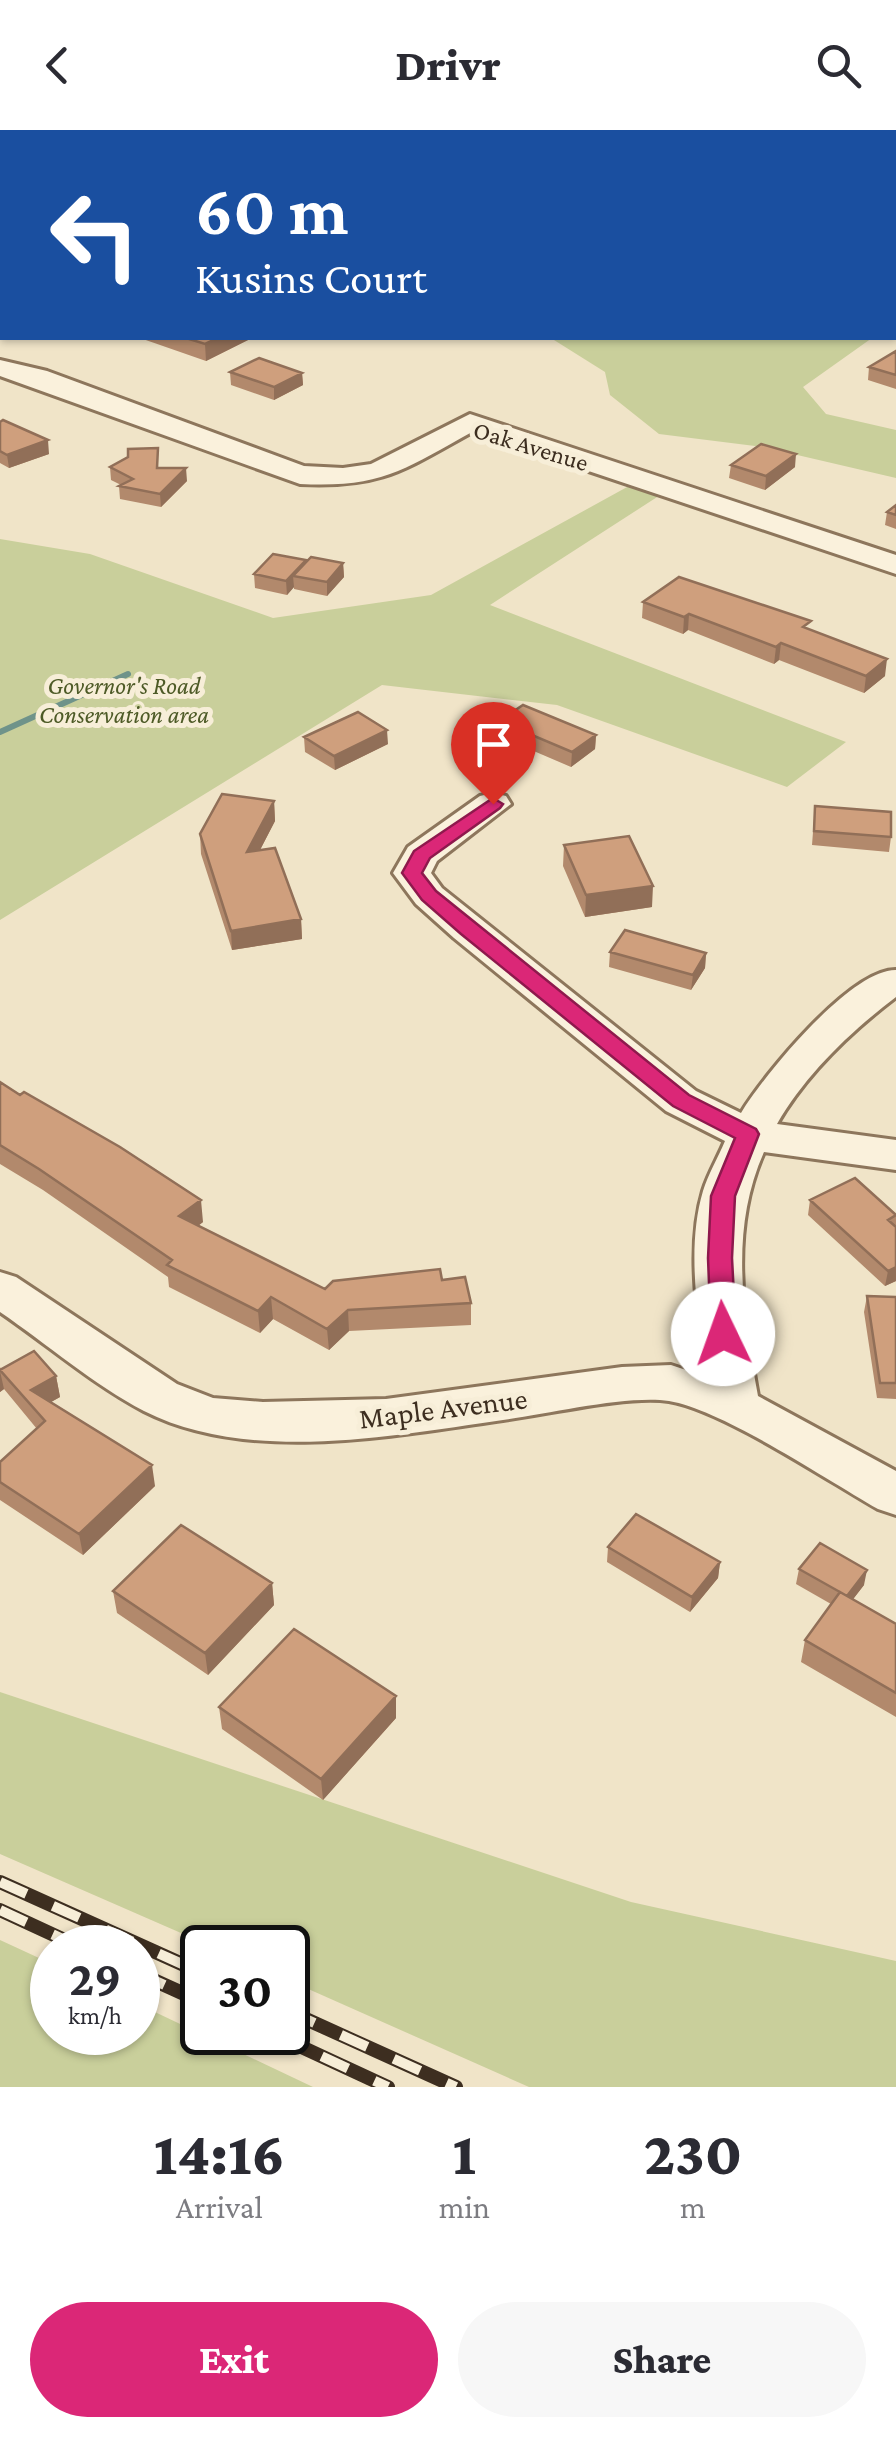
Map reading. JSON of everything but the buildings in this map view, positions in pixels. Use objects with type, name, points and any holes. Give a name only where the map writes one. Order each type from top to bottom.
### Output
[{"type":"street","name":"Oak Avenue","points":[[0,368],[37,377],[300,475],[343,477],[379,471],[470,422],[896,565]]},
{"type":"street","points":[[493,804],[422,855],[412,873],[429,896],[681,1101],[748,1134],[896,1155]]},
{"type":"street","points":[[736,1406],[723,1334],[723,1196],[748,1134],[798,1062],[849,1011],[892,980]]},
{"type":"street","name":"Maple Avenue","points":[[0,1289],[160,1398],[209,1417],[263,1422],[386,1418],[622,1385],[672,1384],[736,1406],[896,1495]]},
{"type":"green space","points":[[554,340],[869,340],[803,387],[826,414],[896,430],[896,478],[763,447],[659,434],[610,395],[605,372]]},
{"type":"green space","name":"Governor's Road Conservation area","points":[[638,481],[668,490],[490,605],[846,742],[787,787],[557,705],[382,685],[0,920],[0,539],[90,554],[273,618],[431,595]]},
{"type":"green space","points":[[0,1692],[631,1902],[896,1961],[896,2087],[529,2087],[310,1990],[310,1925],[180,1925],[180,1933],[0,1854]]},
{"type":"green space","points":[[0,1940],[30,1954],[30,2055],[160,2055],[160,2014],[180,2024],[180,2055],[246,2055],[313,2087],[0,2087]]},
{"type":"waterway","points":[[0,732],[128,674]]},
{"type":"railway","points":[[0,1882],[180,1963]]},
{"type":"railway","points":[[0,1910],[32,1925]]},
{"type":"railway","points":[[160,1983],[180,1992]]},
{"type":"railway","points":[[310,2021],[456,2087]]},
{"type":"railway","points":[[310,2051],[388,2087]]},
{"type":"route","points":[[493,804],[422,855],[412,873],[429,896],[681,1101],[748,1134],[723,1196],[723,1334]]}]
